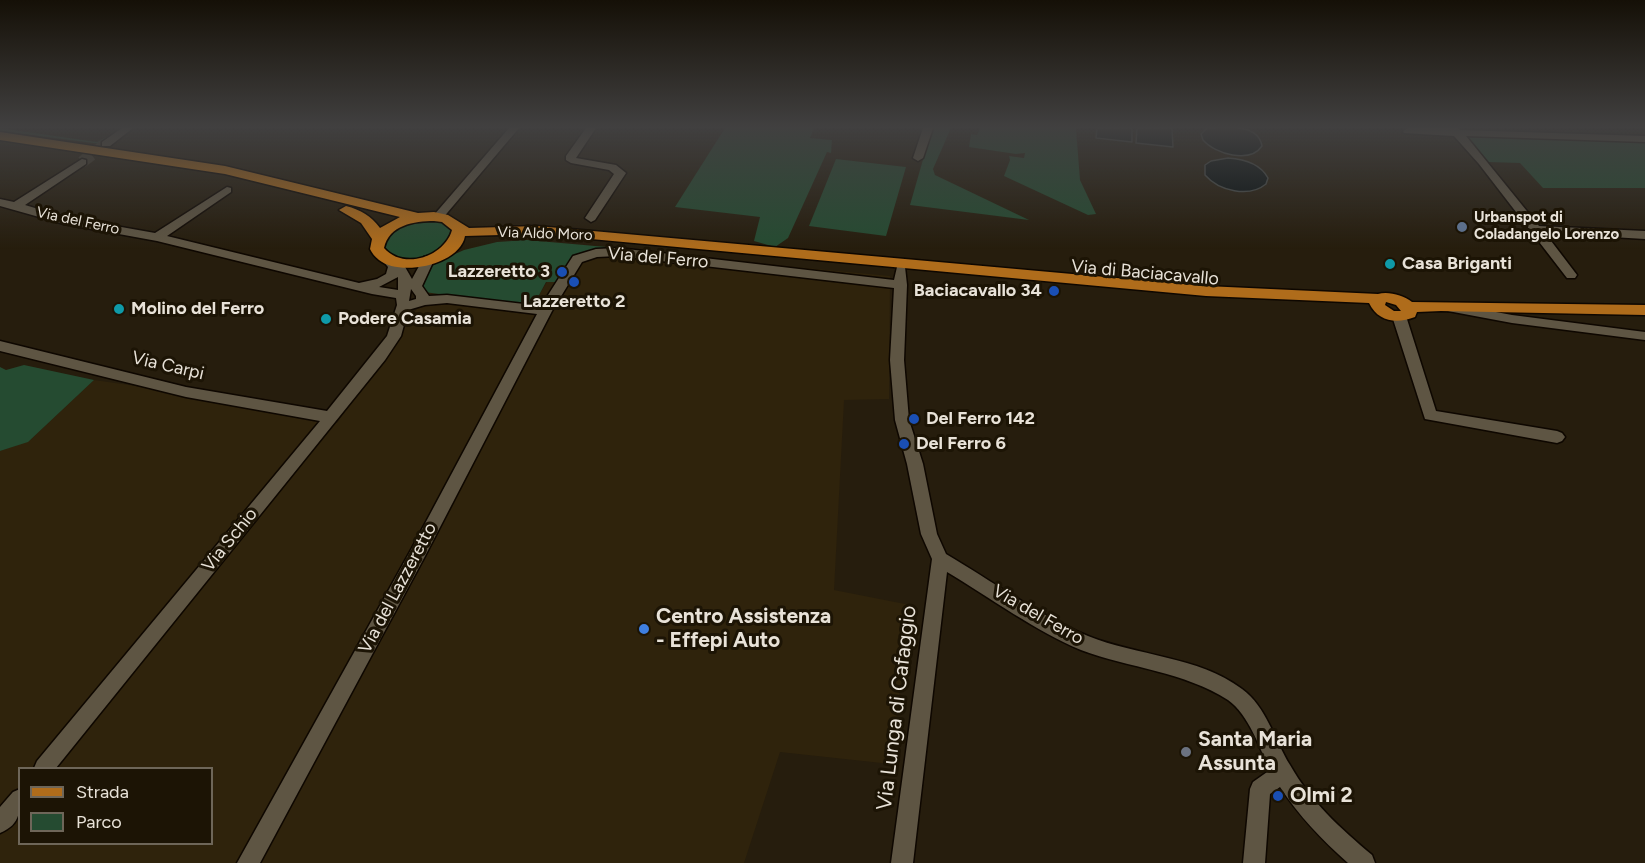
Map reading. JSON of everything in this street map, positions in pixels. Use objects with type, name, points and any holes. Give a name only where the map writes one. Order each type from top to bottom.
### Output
[{"type":"main road","points":[[162,168],[218,177],[316,200],[363,216],[370,221],[379,239]]},
{"type":"main road","points":[[214,168],[418,218]]},
{"type":"main road","points":[[393,262],[379,254],[377,249],[379,239],[390,228],[418,218],[438,217],[452,221],[459,230],[456,243],[444,254]]},
{"type":"main road","name":"Via Aldo Moro","points":[[459,230],[537,230],[631,238]]},
{"type":"main road","name":"Via Aldo Moro","points":[[393,262],[428,260],[494,240],[522,236],[592,241]]},
{"type":"main road","name":"Via del Ferro","points":[[631,238],[903,273]]},
{"type":"main road","name":"Via del Ferro","points":[[592,241],[903,273]]},
{"type":"main road","name":"Via di Baciacavallo","points":[[903,273],[1209,299],[1393,309],[1441,306],[1584,308]]},
{"type":"main road","points":[[1584,308],[1645,304]]},
{"type":"main road","points":[[1584,308],[1645,310]]},
{"type":"main road","points":[[1584,308],[1645,316]]},
{"type":"street","points":[[16,206],[73,168]]},
{"type":"street","points":[[438,217],[480,168]]},
{"type":"street","points":[[591,218],[620,173],[614,168]]},
{"type":"street","points":[[1486,168],[1571,275]]},
{"type":"street","points":[[157,237],[227,190]]},
{"type":"street","name":"Via del Ferro","points":[[0,202],[64,220],[157,237],[413,300],[447,299],[545,311],[577,259],[608,252],[903,273]]},
{"type":"street","points":[[1535,229],[1645,235]]},
{"type":"street","points":[[413,300],[416,283],[428,260]]},
{"type":"street","points":[[393,262],[406,280],[413,300]]},
{"type":"street","name":"Via del Ferro","points":[[359,286],[380,283],[392,276],[393,262]]},
{"type":"street","points":[[903,273],[897,360],[902,420],[915,464],[929,534],[940,559]]},
{"type":"street","name":"Via Schio","points":[[45,767],[394,336],[413,300]]},
{"type":"street","name":"Via di Baciacavallo","points":[[1441,306],[1512,319],[1645,336]]},
{"type":"street","points":[[1393,309],[1430,415],[1557,437]]},
{"type":"street","name":"Via del Lazzeretto","points":[[248,863],[418,553],[545,311]]},
{"type":"street","name":"Via Carpi","points":[[0,346],[186,392],[330,417]]},
{"type":"street","name":"Via del Ferro","points":[[940,559],[1057,629],[1085,643],[1208,680],[1236,695],[1255,717],[1283,773],[1308,810],[1325,829],[1364,863]]},
{"type":"street","name":"Via Lunga di Cafaggio","points":[[902,863],[940,559]]},
{"type":"street","points":[[1254,863],[1260,789],[1283,773]]},
{"type":"street","points":[[0,823],[18,801]]},
{"type":"shaded area","points":[[1205,168],[1259,168],[1268,178],[1266,184],[1259,188],[1243,192],[1226,189],[1205,175]]},
{"type":"shaded area","points":[[618,250],[890,276],[889,399],[844,400],[834,590],[910,605],[891,764],[780,752],[744,863],[0,863],[0,451],[29,441],[94,380],[178,392],[337,423],[428,293],[524,306],[541,303],[544,298],[538,297],[547,282],[572,260]]},
{"type":"green space","points":[[700,168],[820,168],[788,238],[775,247],[754,241],[760,217],[675,207]]},
{"type":"green space","points":[[832,168],[906,168],[886,236],[809,226]]},
{"type":"green space","points":[[920,168],[933,168],[935,175],[1029,220],[910,205]]},
{"type":"green space","points":[[1007,168],[1079,168],[1080,180],[1096,214],[1088,215],[1004,176]]},
{"type":"green space","points":[[1525,168],[1645,168],[1645,188],[1543,188]]},
{"type":"green space","points":[[423,220],[442,222],[453,229],[452,240],[435,252],[420,258],[404,258],[384,252],[384,244],[390,233],[402,226]]},
{"type":"green space","points":[[527,240],[618,248],[570,262],[556,282],[546,282],[538,297],[545,298],[541,303],[531,306],[424,292],[419,281],[431,265],[464,250],[497,242]]},
{"type":"green space","points":[[24,365],[94,380],[28,442],[0,451],[0,367],[6,370]]},
{"type":"place","name":"Urbanspot di Coladangelo Lorenzo","points":[[1462,227]]},
{"type":"place","name":"Casa Briganti","points":[[1390,264]]},
{"type":"place","name":"Lazzeretto 3","points":[[562,272]]},
{"type":"place","name":"Lazzeretto 2","points":[[574,282]]},
{"type":"place","name":"Baciacavallo 34","points":[[1054,291]]},
{"type":"place","name":"Molino del Ferro","points":[[119,309]]},
{"type":"place","name":"Podere Casamia","points":[[326,319]]},
{"type":"place","name":"Del Ferro 142","points":[[914,419]]},
{"type":"place","name":"Del Ferro 6","points":[[904,444]]},
{"type":"place","name":"Centro Assistenza - Effepi Auto","points":[[644,629]]},
{"type":"place","name":"Santa Maria Assunta","points":[[1186,752]]},
{"type":"place","name":"Olmi 2","points":[[1278,796]]}]
